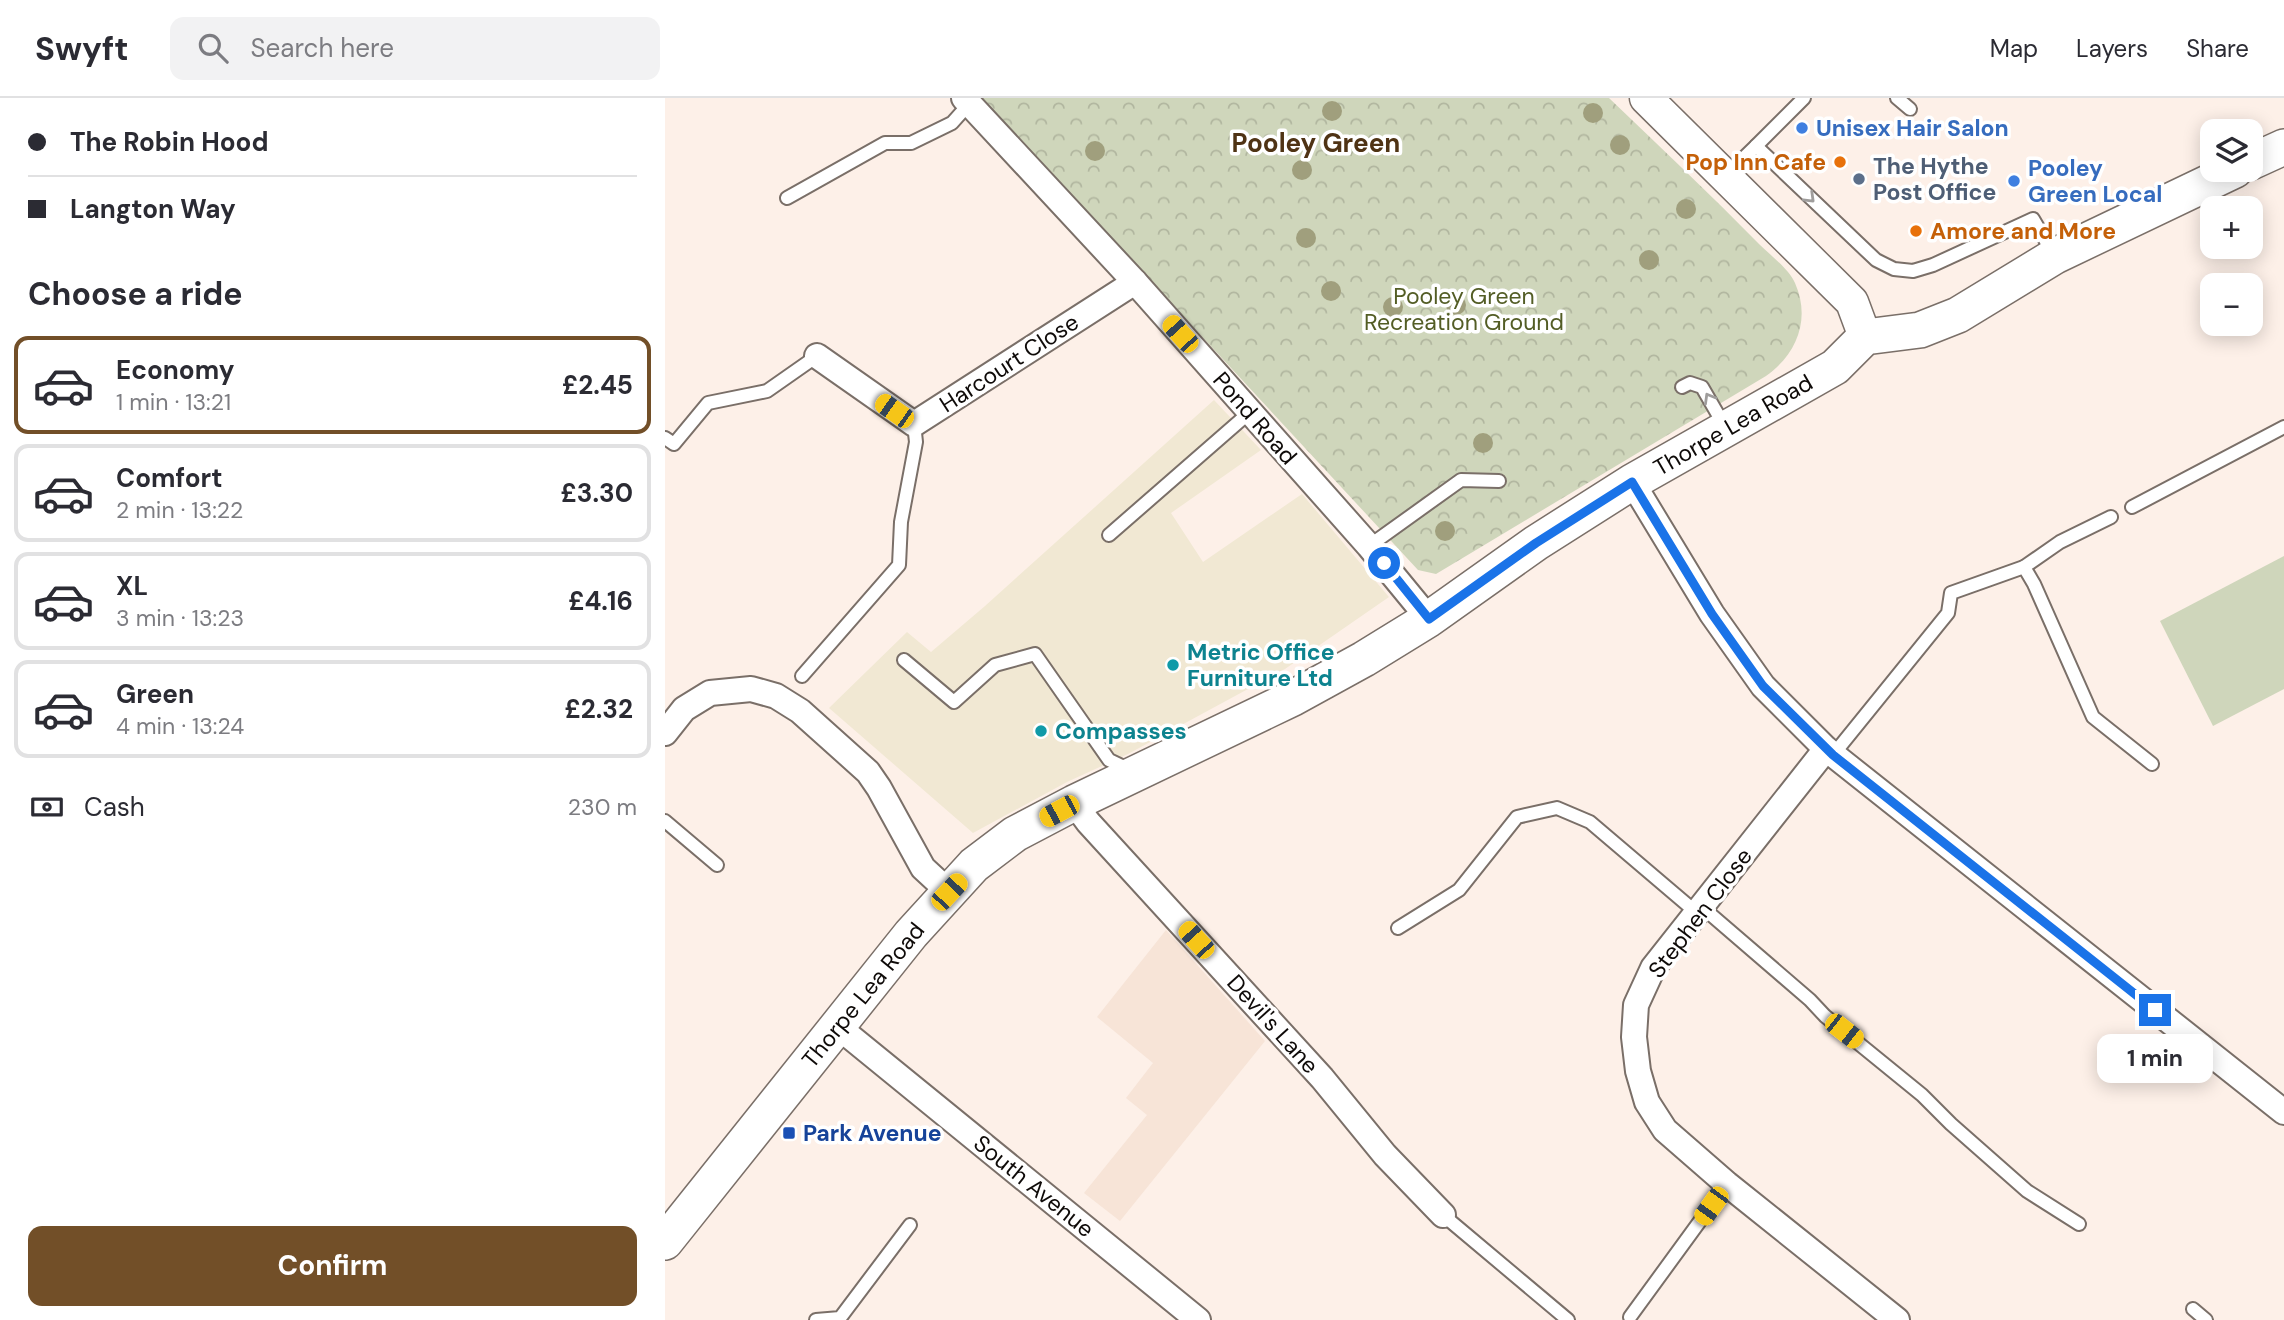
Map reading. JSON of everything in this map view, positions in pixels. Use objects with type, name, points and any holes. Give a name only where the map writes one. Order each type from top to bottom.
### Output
[{"type":"main road","points":[[2263,157],[2284,146]]},
{"type":"main road","points":[[1865,337],[1920,330],[1958,315],[2055,256],[2210,182]]},
{"type":"main road","name":"Thorpe Lea Road","points":[[665,1242],[837,1026],[949,892],[974,865],[1015,834],[1293,698],[1364,659],[1429,619],[1536,543],[1632,482],[1835,367],[1865,337]]},
{"type":"street","points":[[1646,98],[1852,302],[1865,337]]},
{"type":"street","name":"Pond Road","points":[[967,101],[1135,282],[1369,546],[1429,619]]},
{"type":"street","name":"Harcourt Close","points":[[817,356],[914,425],[1135,282]]},
{"type":"street","points":[[1632,482],[1712,614],[1763,686],[1830,752],[2284,1112]]},
{"type":"street","points":[[665,733],[675,703],[711,693],[751,689],[776,696],[800,711],[867,772],[879,788],[923,868],[949,892]]},
{"type":"street","name":"Stephen Close","points":[[1830,752],[1653,968],[1636,1005],[1634,1037],[1638,1071],[1647,1102],[1665,1129],[1727,1184],[1884,1313]]},
{"type":"street","name":"Devil's Lane","points":[[1074,803],[1097,832],[1322,1078],[1385,1155],[1443,1214]]},
{"type":"street","name":"South Avenue","points":[[837,1026],[1198,1320]]},
{"type":"lane","points":[[1726,176],[1804,98]]},
{"type":"lane","points":[[1897,98],[1910,109]]},
{"type":"lane","points":[[787,198],[885,143],[911,143],[952,122],[967,101]]},
{"type":"lane","points":[[1756,146],[1876,260],[1893,269],[1913,271],[1933,265],[2033,219],[2055,256]]},
{"type":"lane","points":[[665,438],[674,444],[708,403],[767,391],[817,356]]},
{"type":"lane","points":[[1682,387],[1691,383],[1702,387],[1726,429]]},
{"type":"lane","points":[[1109,535],[1250,412]]},
{"type":"lane","points":[[802,676],[899,565],[901,522],[916,442],[914,425]]},
{"type":"lane","points":[[2132,507],[2284,427]]},
{"type":"lane","points":[[1369,546],[1461,480],[1499,481]]},
{"type":"lane","points":[[1830,752],[1948,613],[1951,593],[2024,567],[2060,542],[2111,517]]},
{"type":"lane","points":[[2024,567],[2093,717],[2152,764]]},
{"type":"lane","points":[[904,660],[954,702],[995,665],[1035,654],[1109,760],[1136,773]]},
{"type":"lane","points":[[1398,928],[1459,890],[1517,817],[1557,808],[1590,822],[1810,1000],[2027,1191],[2079,1224]]},
{"type":"lane","points":[[665,821],[717,865]]},
{"type":"lane","points":[[1630,1317],[1727,1184]]},
{"type":"lane","points":[[1443,1214],[1568,1320]]},
{"type":"lane","points":[[816,1320],[840,1318],[910,1226]]},
{"type":"lane","points":[[2193,1310],[2206,1320]]},
{"type":"shaded area","points":[[1214,400],[1261,450],[1171,513],[1203,562],[1302,494],[1389,597],[1285,669],[1128,754],[1067,782],[973,833],[829,708],[907,632],[931,652]]},
{"type":"shaded area","points":[[1166,930],[1265,1041],[1120,1221],[1084,1193],[1147,1115],[1126,1098],[1153,1063],[1097,1017]]},
{"type":"green space","name":"Pooley Green Recreation Ground","points":[[981,98],[1609,98],[1788,273],[1800,296],[1802,310],[1798,335],[1786,357],[1766,376],[1436,574],[1418,570]]},
{"type":"green space","points":[[2284,556],[2284,689],[2213,726],[2160,621]]},
{"type":"place","name":"Unisex Hair Salon","points":[[1802,128]]},
{"type":"place","name":"Pop Inn Cafe","points":[[1840,162]]},
{"type":"place","name":"The Hythe Post Office","points":[[1859,179]]},
{"type":"place","name":"Pooley Green Local","points":[[2014,181]]},
{"type":"place","name":"Amore and More","points":[[1916,231]]},
{"type":"place","name":"Metric Office Furniture Ltd","points":[[1173,665]]},
{"type":"place","name":"Compasses","points":[[1041,731]]},
{"type":"place","name":"Park Avenue","points":[[789,1133]]},
{"type":"district","name":"Pooley Green","points":[[1316,143]]},
{"type":"route","points":[[1384,563],[1429,619],[1536,543],[1632,482],[1712,614],[1763,686],[1833,755],[2155,1010]]}]
